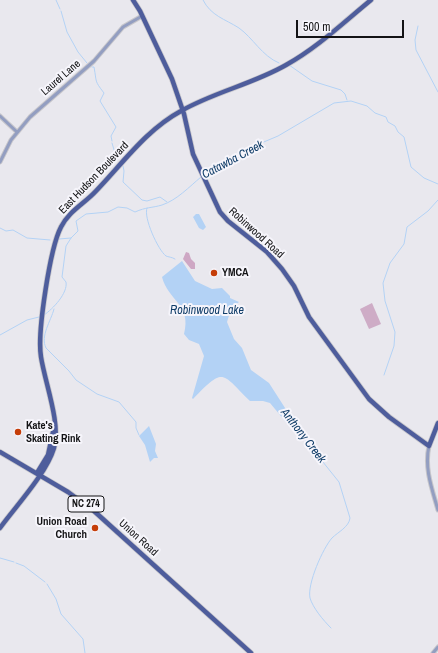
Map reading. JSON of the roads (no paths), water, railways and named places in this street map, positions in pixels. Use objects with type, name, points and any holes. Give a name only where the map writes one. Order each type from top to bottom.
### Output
[{"type":"main road","name":"Robinwood Road","points":[[133,0],[172,79],[182,109],[192,150],[204,180],[223,217],[267,252],[282,269],[294,286],[308,317],[369,399],[389,417],[429,446]]},
{"type":"main road","name":"East Hudson Boulevard","points":[[261,75],[291,59],[367,0]]},
{"type":"main road","name":"East Hudson Boulevard","points":[[0,528],[38,474],[48,453],[53,430],[37,345],[53,239],[63,218],[96,187],[119,161],[151,130],[182,109],[296,59],[372,0]]},
{"type":"main road","points":[[429,446],[438,423]]},
{"type":"main road","name":"Union Road","points":[[0,452],[38,474],[96,512],[251,653]]},
{"type":"main road","name":"East Hudson Boulevard","points":[[0,523],[38,474]]},
{"type":"street","name":"Laurel Lane","points":[[0,162],[11,140],[30,117],[94,61],[123,26],[142,16]]},
{"type":"street","points":[[0,116],[18,132]]},
{"type":"street","points":[[429,446],[427,460],[428,472],[438,510]]},
{"type":"street","points":[[433,653],[438,647]]},
{"type":"water","points":[[196,214],[199,214],[206,227],[203,230],[199,228],[193,217]]},
{"type":"water","name":"Robinwood Lake","points":[[182,261],[195,281],[212,289],[222,288],[230,296],[230,298],[239,302],[231,309],[227,322],[234,339],[242,348],[251,370],[269,383],[296,425],[294,427],[290,427],[270,403],[263,401],[250,401],[228,379],[223,377],[211,381],[193,399],[192,398],[204,356],[199,344],[189,340],[184,334],[186,324],[185,316],[178,303],[169,292],[162,277]]},
{"type":"water","points":[[149,426],[156,444],[155,451],[158,458],[154,458],[150,462],[145,445],[139,436]]},
{"type":"waterway","points":[[56,0],[60,9]]},
{"type":"waterway","points":[[203,0],[214,14],[239,28],[268,56],[279,63]]},
{"type":"waterway","points":[[61,11],[67,32],[78,52],[87,63]]},
{"type":"waterway","points":[[418,26],[415,40],[416,50],[438,92]]},
{"type":"waterway","points":[[289,65],[312,81],[341,90],[345,94],[347,100]]},
{"type":"waterway","points":[[92,67],[94,67],[97,83],[104,93],[100,101],[116,127],[111,136],[112,141]]},
{"type":"waterway","name":"Catawba Creek","points":[[205,174],[232,162],[259,144],[278,136],[334,103],[351,101],[367,106],[375,113],[386,117],[388,122],[395,126],[398,132],[404,137],[411,167],[424,178],[438,184]]},
{"type":"waterway","points":[[112,143],[117,160]]},
{"type":"waterway","points":[[123,166],[123,182],[142,200],[147,201],[160,197],[167,202]]},
{"type":"waterway","name":"Catawba Creek","points":[[44,315],[52,309],[65,291],[66,282],[62,277],[66,246],[78,231],[76,221],[86,214],[108,212],[118,207],[127,208],[135,212],[162,205],[178,197],[201,177]]},
{"type":"waterway","points":[[384,375],[394,346],[395,332],[385,301],[383,283],[390,263],[404,244],[407,227],[428,211],[438,200]]},
{"type":"waterway","name":"Anthony Creek","points":[[147,208],[147,218],[155,241],[166,256],[175,259]]},
{"type":"waterway","points":[[0,228],[6,231],[13,230],[27,238],[50,240]]},
{"type":"waterway","points":[[59,239],[71,238]]},
{"type":"waterway","points":[[54,309],[45,334],[44,343],[46,348],[76,380],[97,394],[119,402],[136,422],[136,428],[139,435]]},
{"type":"waterway","name":"Catawba Creek","points":[[0,335],[27,320],[39,317]]},
{"type":"waterway","name":"Anthony Creek","points":[[294,426],[339,482],[350,518],[348,524],[328,543],[316,566],[311,584],[311,602],[331,628]]},
{"type":"waterway","points":[[0,558],[14,562]]},
{"type":"waterway","points":[[16,563],[24,566],[45,582]]},
{"type":"waterway","points":[[47,584],[56,599],[61,614],[83,639],[85,653]]},
{"type":"place","name":"YMCA","points":[[214,273]]},
{"type":"place","name":"Kate's Skating Rink","points":[[18,432]]},
{"type":"place","name":"Union Road Church","points":[[95,528]]}]
